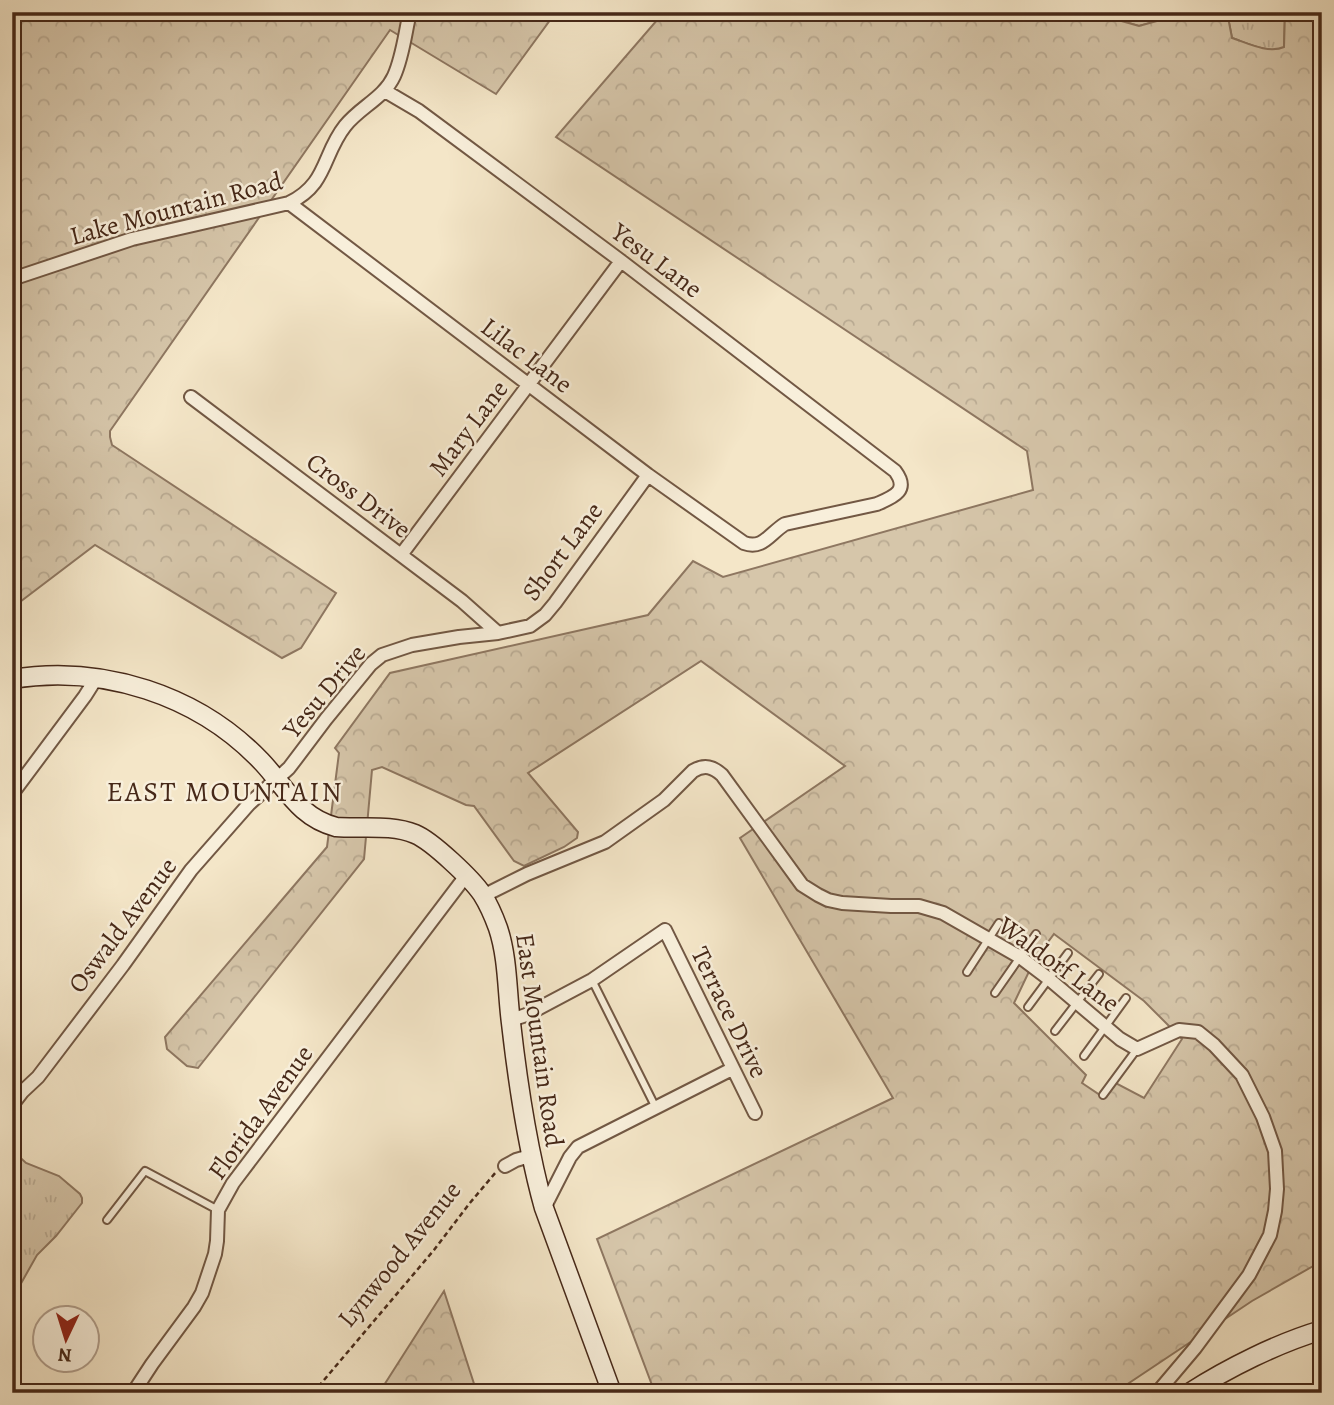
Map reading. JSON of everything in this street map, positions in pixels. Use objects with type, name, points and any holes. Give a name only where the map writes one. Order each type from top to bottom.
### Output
[{"type":"street","name":"Lake Mountain Road","points":[[12,279],[132,239],[289,203],[302,197],[317,180],[346,124],[386,91],[398,65],[410,12]]},
{"type":"street","name":"Yesu Lane","points":[[386,91],[419,111],[621,261],[895,471],[901,480],[901,488],[895,495],[877,504],[785,524],[758,544],[750,545],[740,541]]},
{"type":"street","name":"Lilac Lane","points":[[289,203],[648,475],[740,541]]},
{"type":"street","name":"Mary Lane","points":[[401,555],[621,261]]},
{"type":"street","name":"Cross Drive","points":[[191,397],[462,601],[498,634]]},
{"type":"street","name":"Short Lane","points":[[498,634],[530,626],[545,615],[648,475]]},
{"type":"street","name":"Yesu Drive","points":[[276,779],[289,768],[371,664],[382,656],[412,645],[498,634]]},
{"type":"street","name":"East Mountain Road","points":[[12,679],[48,676],[96,677],[163,695],[208,718],[233,736],[250,750],[295,803],[319,821],[336,827],[388,828],[416,834],[440,851],[483,896],[495,920],[502,944],[530,1156],[544,1208],[612,1393]]},
{"type":"street","points":[[12,794],[64,726],[96,677]]},
{"type":"street","name":"Waldorf Lane","points":[[483,896],[527,874],[606,842],[664,800],[693,771],[709,766],[722,775],[802,885],[811,892],[842,903],[933,909],[1020,957],[1120,1039],[1137,1049]]},
{"type":"street","name":"Oswald Avenue","points":[[12,1105],[38,1077],[191,870],[249,804],[276,779]]},
{"type":"street","name":"Florida Avenue","points":[[133,1393],[202,1293],[215,1254],[218,1210],[233,1183],[466,877]]},
{"type":"street","name":"Terrace Drive","points":[[592,980],[665,930],[755,1113]]},
{"type":"street","points":[[511,1020],[526,1015],[592,980]]},
{"type":"street","points":[[1137,1049],[1179,1030],[1198,1032],[1214,1045],[1242,1075],[1263,1116],[1276,1162],[1275,1211],[1259,1258],[1218,1317],[1157,1393]]},
{"type":"street","points":[[544,1208],[570,1157],[578,1147],[732,1069]]},
{"type":"street","points":[[505,1166],[530,1156]]},
{"type":"street","points":[[1189,1393],[1250,1359],[1322,1330]]},
{"type":"lane","points":[[967,972],[999,923]]},
{"type":"lane","points":[[995,993],[1036,934]]},
{"type":"lane","points":[[1028,1007],[1068,953]]},
{"type":"lane","points":[[1055,1031],[1099,974]]},
{"type":"lane","points":[[592,980],[656,1108]]},
{"type":"lane","points":[[1084,1056],[1126,998]]},
{"type":"lane","points":[[1103,1095],[1137,1049]]},
{"type":"lane","points":[[107,1220],[145,1171],[218,1210]]},
{"type":"path","name":"Lynwood Avenue","points":[[313,1393],[434,1250],[469,1204],[505,1166]]},
{"type":"green space","points":[[12,12],[556,12],[496,94],[390,30],[110,431],[112,445],[336,593],[301,648],[282,658],[95,545],[12,608]]},
{"type":"green space","points":[[664,12],[1106,12],[1118,20],[1139,26],[1161,20],[1165,12],[1227,12],[1232,38],[1258,47],[1278,49],[1284,47],[1285,12],[1322,12],[1322,1261],[1252,1301],[1114,1393],[655,1393],[597,1239],[893,1098],[740,838],[845,766],[701,661],[528,773],[578,832],[577,838],[564,847],[524,866],[514,861],[474,806],[466,805],[382,767],[372,770],[364,859],[198,1068],[187,1066],[167,1049],[165,1037],[327,847],[339,753],[335,748],[390,673],[648,615],[693,561],[723,577],[1033,490],[1027,451],[556,137]],"holes":[[[1054,934],[1144,1001],[1182,1039],[1144,1098],[1110,1080],[1100,1095],[1082,1083],[1086,1075],[1014,1003],[1034,961]]]},
{"type":"green space","points":[[1107,12],[1165,12],[1161,20],[1139,26],[1118,20]]},
{"type":"green space","points":[[1227,12],[1285,12],[1284,48],[1265,49],[1232,38]]},
{"type":"green space","points":[[12,1150],[26,1163],[59,1176],[82,1198],[82,1203],[56,1236],[37,1255],[19,1287],[13,1290]]},
{"type":"green space","points":[[444,1291],[477,1393],[379,1393]]},
{"type":"district","name":"EAST MOUNTAIN","points":[[225,791]]}]
